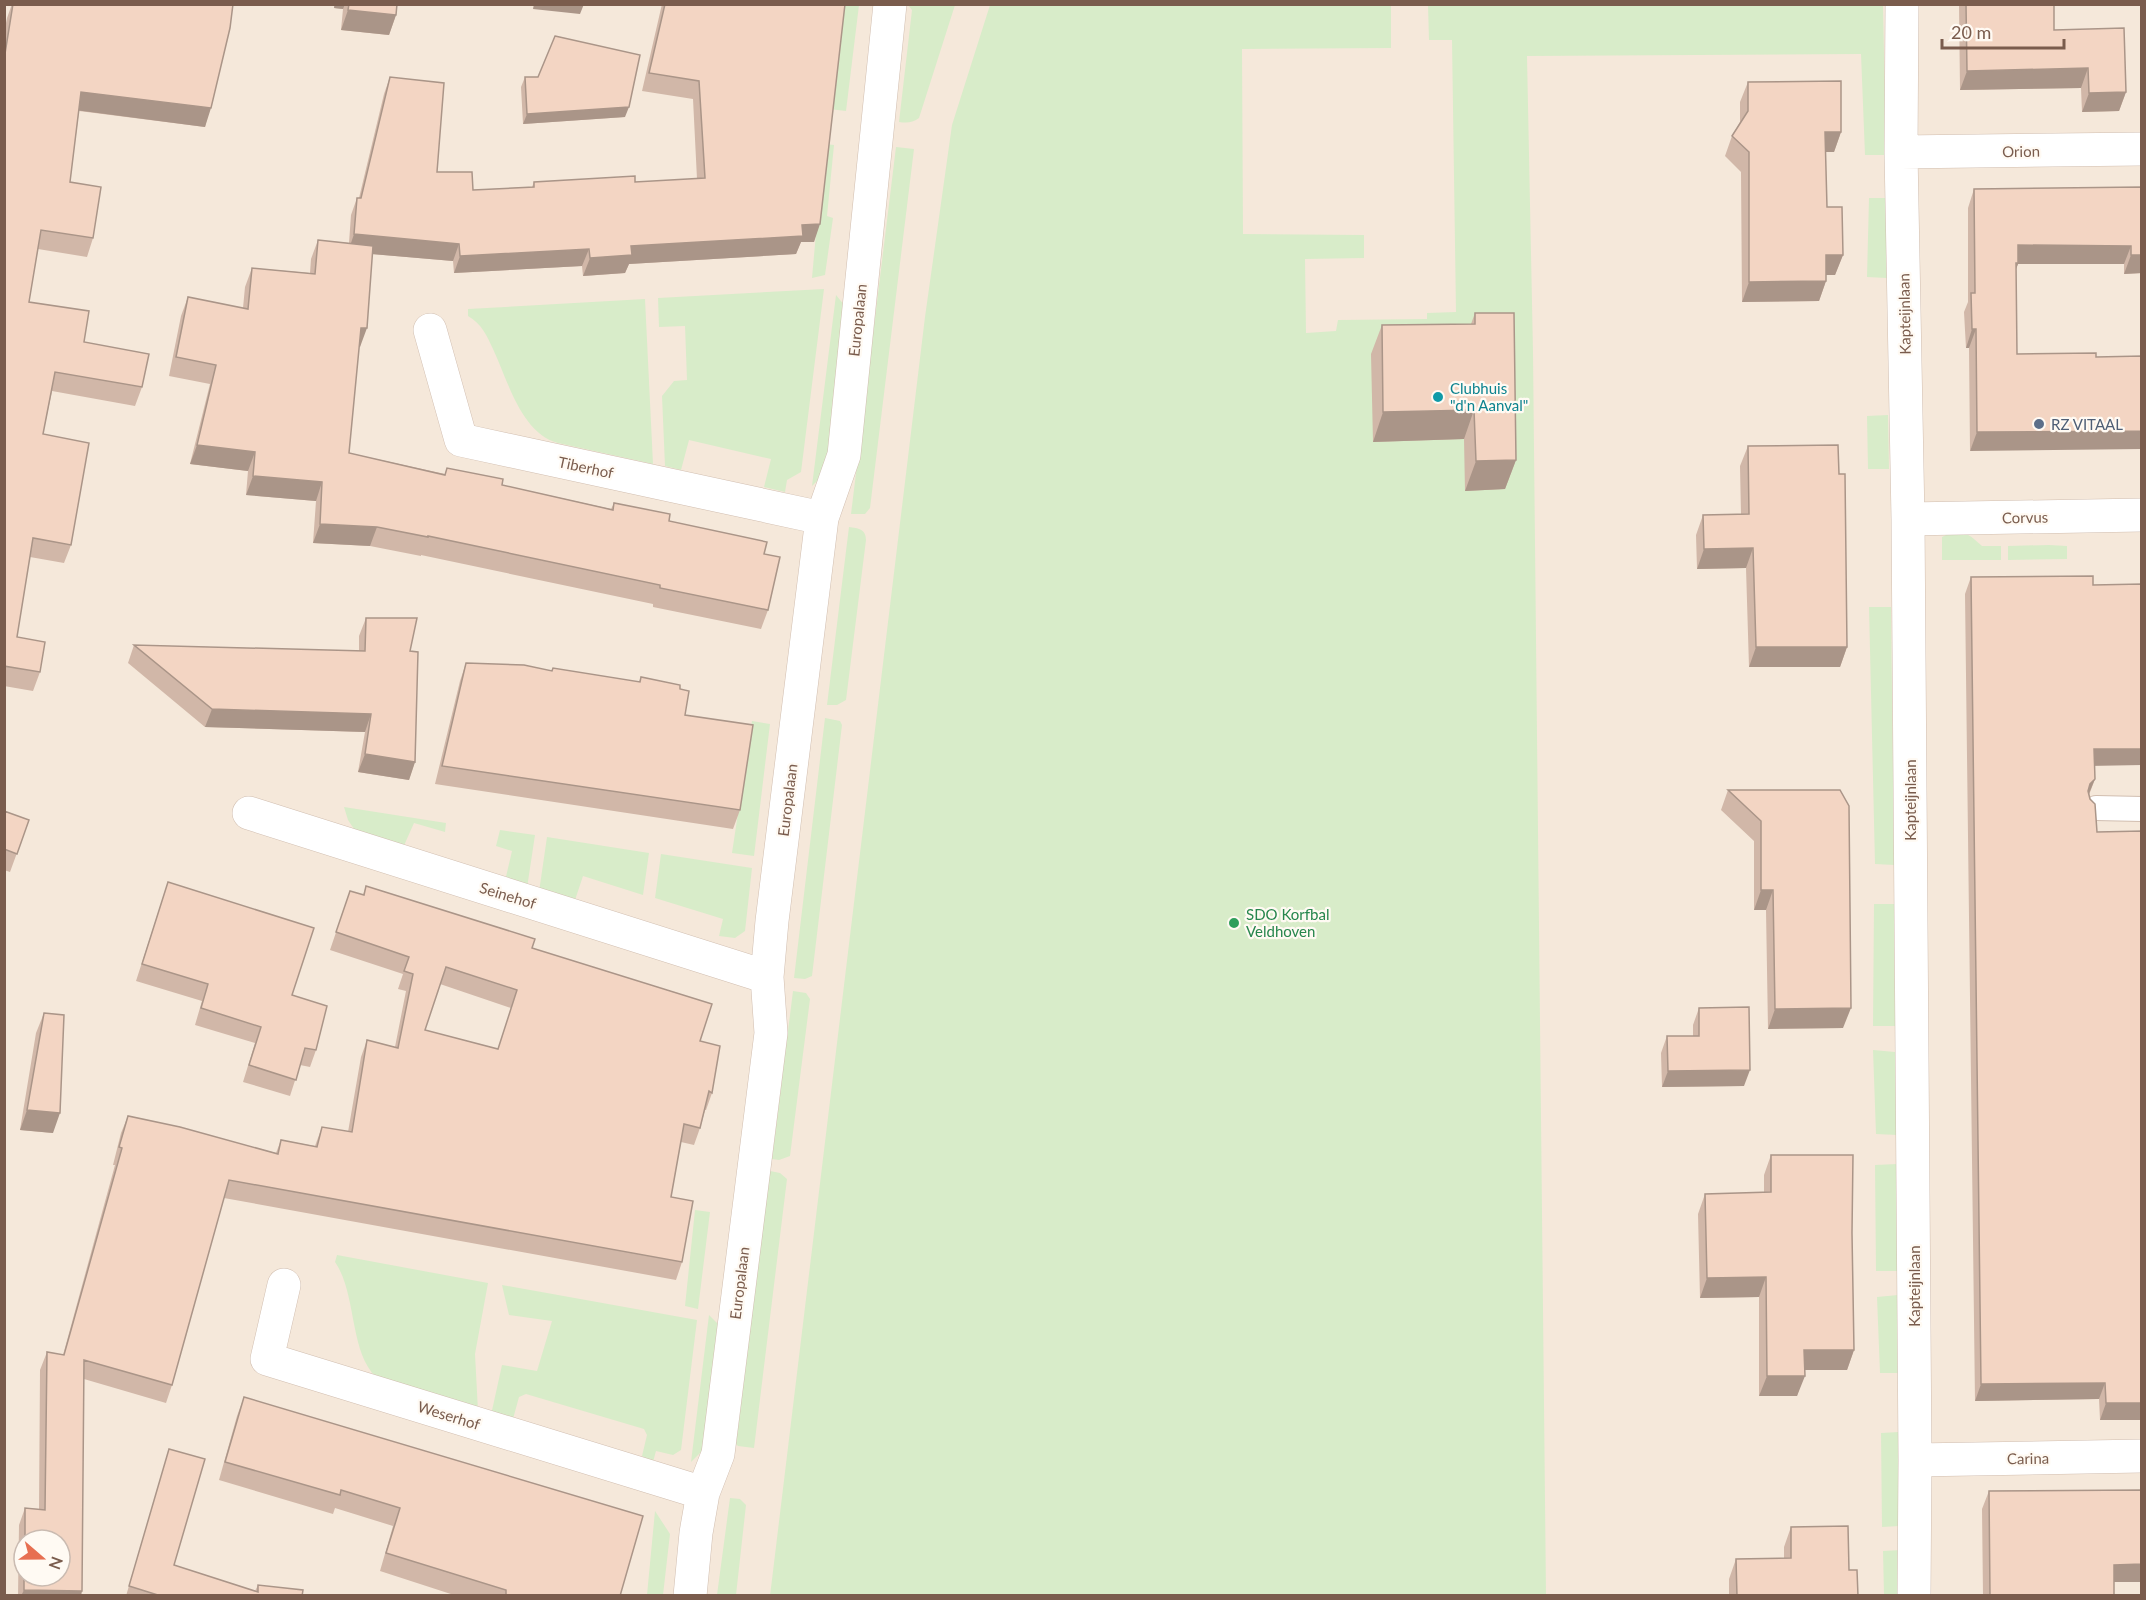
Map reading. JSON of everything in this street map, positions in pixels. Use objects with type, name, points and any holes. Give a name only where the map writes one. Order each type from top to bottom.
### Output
[{"type":"street","name":"Europalaan","points":[[690,1596],[696,1533],[703,1493],[718,1454],[771,1034],[767,977],[772,921],[822,518],[843,455],[890,4]]},
{"type":"street","name":"Kapteijnlaan","points":[[1902,4],[1901,152],[1908,519],[1914,1596]]},
{"type":"street","name":"Orion","points":[[1901,152],[2142,149]]},
{"type":"street","name":"Tiberhof","points":[[430,330],[461,440],[822,518]]},
{"type":"street","name":"Corvus","points":[[1908,519],[2142,515]]},
{"type":"street","name":"Seinehof","points":[[249,813],[767,977]]},
{"type":"street","name":"Weserhof","points":[[284,1285],[267,1359],[703,1493]]},
{"type":"street","name":"Carina","points":[[1915,1460],[2142,1456]]},
{"type":"lane","points":[[2096,808],[2142,809]]},
{"type":"shaded area","points":[[5,5],[2141,5],[2141,1595],[5,1596]]},
{"type":"green space","points":[[842,5],[859,5],[846,111],[829,109]]},
{"type":"green space","points":[[908,5],[955,5],[919,118],[912,122],[899,122],[912,10]]},
{"type":"green space","points":[[990,5],[1391,5],[1391,48],[1242,49],[1243,234],[1364,235],[1364,258],[1305,259],[1306,333],[1336,331],[1338,320],[1427,319],[1427,313],[1456,312],[1452,40],[1429,40],[1428,5],[1883,5],[1886,155],[1865,155],[1861,54],[1527,56],[1533,352],[1546,1595],[770,1596],[925,317],[952,125]]},
{"type":"green space","points":[[824,144],[834,145],[827,216],[833,218],[825,275],[812,278]]},
{"type":"green space","points":[[896,147],[914,149],[870,508],[865,514],[851,514]]},
{"type":"green space","points":[[1869,198],[1886,198],[1887,278],[1867,277]]},
{"type":"green space","points":[[824,289],[801,472],[787,480],[785,492],[764,487],[771,459],[689,440],[681,470],[665,466],[662,396],[674,381],[687,380],[685,326],[659,327],[658,298]]},
{"type":"green space","points":[[836,295],[845,306],[828,463],[822,476],[812,486]]},
{"type":"green space","points":[[645,299],[653,464],[558,443],[534,429],[517,404],[486,335],[468,316],[468,309]]},
{"type":"green space","points":[[1888,415],[1889,469],[1868,469],[1867,416]]},
{"type":"green space","points":[[849,527],[863,531],[866,540],[846,700],[837,705],[827,705]]},
{"type":"green space","points":[[1948,534],[1967,535],[1982,546],[2001,546],[2001,560],[1942,560],[1942,537]]},
{"type":"green space","points":[[2008,546],[2067,546],[2067,559],[2008,560]]},
{"type":"green space","points":[[1869,607],[1891,607],[1894,865],[1875,864]]},
{"type":"green space","points":[[825,718],[840,721],[842,725],[812,976],[805,979],[794,978]]},
{"type":"green space","points":[[752,721],[770,724],[754,856],[732,853]]},
{"type":"green space","points":[[344,807],[446,823],[445,832],[414,823],[402,850],[356,832],[348,820]]},
{"type":"green space","points":[[500,830],[535,835],[527,888],[505,881],[512,851],[496,846]]},
{"type":"green space","points":[[547,837],[649,853],[643,895],[583,876],[574,903],[539,892]]},
{"type":"green space","points":[[661,854],[752,868],[745,931],[735,938],[719,936],[723,919],[655,898]]},
{"type":"green space","points":[[1874,904],[1894,904],[1895,1026],[1873,1026]]},
{"type":"green space","points":[[793,991],[806,993],[810,999],[790,1156],[779,1160],[772,1159]]},
{"type":"green space","points":[[1873,1050],[1895,1052],[1897,1135],[1876,1134]]},
{"type":"green space","points":[[1897,1164],[1897,1271],[1876,1271],[1875,1165]]},
{"type":"green space","points":[[770,1171],[780,1173],[787,1179],[754,1448],[736,1444]]},
{"type":"green space","points":[[695,1210],[710,1212],[698,1309],[685,1306]]},
{"type":"green space","points":[[337,1255],[488,1283],[475,1354],[478,1411],[376,1377],[367,1366],[361,1353],[347,1290],[335,1262]]},
{"type":"green space","points":[[502,1285],[697,1320],[681,1450],[673,1455],[656,1451],[653,1462],[642,1456],[647,1435],[644,1429],[526,1394],[519,1397],[513,1419],[491,1415],[502,1365],[537,1371],[552,1321],[509,1315]]},
{"type":"green space","points":[[1898,1295],[1899,1373],[1880,1373],[1877,1297]]},
{"type":"green space","points":[[709,1315],[719,1325],[703,1450],[691,1462]]},
{"type":"green space","points":[[1899,1432],[1900,1526],[1882,1527],[1881,1433]]},
{"type":"green space","points":[[730,1498],[740,1499],[746,1505],[736,1595],[717,1595]]},
{"type":"green space","points":[[655,1511],[670,1534],[663,1595],[647,1595]]},
{"type":"green space","points":[[1901,1550],[1901,1595],[1884,1595],[1883,1551]]},
{"type":"building","points":[[13,4],[233,4],[230,28],[211,108],[81,92],[70,182],[101,187],[93,238],[41,230],[29,302],[89,311],[84,342],[149,354],[142,387],[55,372],[43,434],[89,443],[71,545],[33,538],[17,637],[45,642],[40,672],[4,666],[4,60]]},
{"type":"building","points":[[349,4],[397,4],[396,15],[348,10]]},
{"type":"building","points":[[665,4],[845,4],[820,224],[802,225],[803,236],[631,246],[632,255],[590,258],[589,249],[460,256],[459,244],[354,234],[357,198],[361,198],[390,77],[444,83],[437,172],[472,172],[473,190],[534,187],[534,182],[635,176],[635,182],[705,178],[699,81],[649,73]]},
{"type":"building","points":[[1966,4],[2054,4],[2054,30],[2124,28],[2126,92],[2089,93],[2088,68],[1967,71]]},
{"type":"building","points":[[555,36],[640,55],[629,107],[527,114],[525,77],[538,77]]},
{"type":"building","points":[[1841,81],[1841,132],[1825,132],[1827,207],[1842,207],[1843,255],[1826,255],[1826,281],[1749,282],[1749,152],[1732,136],[1748,111],[1748,82]]},
{"type":"building","points":[[2142,187],[2142,255],[2131,255],[2131,246],[2018,245],[2018,263],[2016,263],[2017,354],[2096,353],[2096,357],[2142,356],[2142,431],[1977,432],[1976,329],[1972,329],[1971,293],[1975,293],[1974,189]]},
{"type":"building","points":[[318,240],[373,246],[367,328],[361,328],[349,453],[445,475],[447,468],[503,479],[502,485],[613,510],[614,503],[670,514],[669,521],[767,542],[764,554],[780,557],[768,610],[428,536],[377,527],[320,524],[322,482],[253,476],[255,452],[197,445],[216,365],[176,357],[188,297],[248,309],[252,268],[315,274]]},
{"type":"building","name":"Clubhuis \"d'n Aanval\"","points":[[1475,313],[1514,313],[1516,460],[1476,461],[1474,410],[1383,412],[1382,325],[1475,324]]},
{"type":"building","points":[[1838,445],[1839,474],[1845,474],[1847,647],[1756,647],[1753,548],[1704,549],[1703,515],[1749,514],[1748,446]]},
{"type":"building","points":[[2093,576],[2093,585],[2142,584],[2142,749],[2094,749],[2095,779],[2088,791],[2090,799],[2095,804],[2097,832],[2142,831],[2142,1403],[2106,1403],[2105,1383],[1981,1384],[1971,577]]},
{"type":"building","points":[[366,618],[417,618],[410,651],[418,652],[415,762],[365,754],[371,714],[212,709],[134,645],[365,651]]},
{"type":"building","points":[[466,663],[524,665],[552,671],[553,668],[640,682],[641,677],[680,685],[680,689],[689,691],[685,715],[753,725],[740,810],[442,766]]},
{"type":"building","points":[[1728,790],[1840,790],[1849,806],[1851,1008],[1775,1009],[1773,890],[1761,890],[1761,821]]},
{"type":"building","points":[[4,811],[29,820],[17,854],[4,849]]},
{"type":"building","points":[[168,882],[314,928],[292,995],[327,1006],[316,1050],[305,1048],[296,1080],[249,1065],[261,1027],[201,1008],[208,984],[142,964]]},
{"type":"building","points":[[366,886],[535,939],[532,948],[712,1004],[700,1041],[720,1046],[712,1093],[709,1091],[700,1128],[684,1124],[671,1197],[693,1201],[682,1262],[229,1180],[172,1385],[84,1360],[82,1591],[24,1590],[24,1588],[72,1588],[72,1528],[25,1528],[25,1508],[45,1510],[47,1352],[64,1355],[122,1148],[119,1147],[128,1116],[180,1127],[278,1154],[281,1140],[317,1147],[322,1127],[352,1132],[367,1040],[398,1048],[413,974],[404,971],[409,957],[336,932],[350,891],[364,895]],"holes":[[[446,967],[517,990],[498,1049],[425,1030]]]},
{"type":"building","points":[[1749,1007],[1750,1070],[1668,1071],[1667,1036],[1699,1036],[1699,1008]]},
{"type":"building","points":[[44,1013],[64,1015],[60,1113],[27,1110]]},
{"type":"building","points":[[1771,1155],[1853,1155],[1854,1350],[1804,1350],[1805,1376],[1767,1376],[1766,1277],[1707,1278],[1705,1194],[1771,1192]]},
{"type":"building","points":[[244,1397],[643,1516],[620,1596],[506,1596],[506,1590],[386,1553],[400,1508],[341,1490],[340,1495],[225,1462]]},
{"type":"building","points":[[169,1449],[205,1459],[174,1565],[258,1592],[258,1585],[303,1590],[302,1596],[161,1596],[129,1586]]},
{"type":"building","points":[[2142,1490],[2142,1564],[2114,1565],[2114,1596],[1990,1596],[1989,1491]]},
{"type":"building","points":[[1848,1526],[1849,1570],[1857,1570],[1858,1596],[1737,1596],[1736,1559],[1791,1558],[1791,1527]]},
{"type":"place","name":"Clubhuis \"d'n Aanval\"","points":[[1438,397]]},
{"type":"place","name":"RZ VITAAL","points":[[2039,424]]},
{"type":"place","name":"SDO Korfbal Veldhoven","points":[[1234,923]]}]
